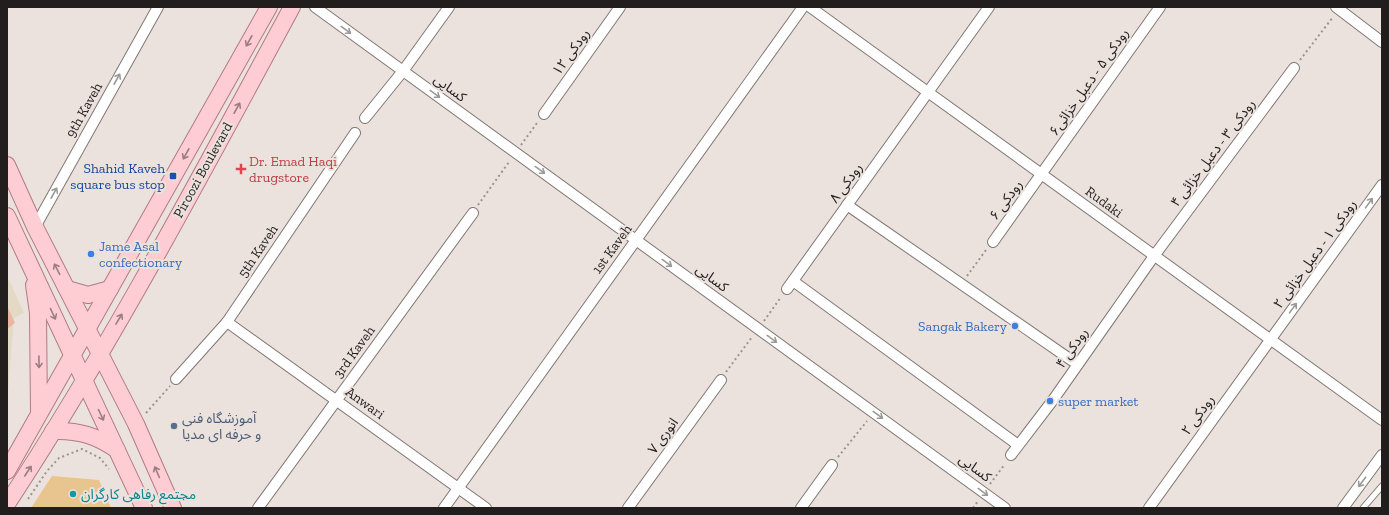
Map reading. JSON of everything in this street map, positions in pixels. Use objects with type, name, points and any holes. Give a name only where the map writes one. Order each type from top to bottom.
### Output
[{"type":"main road","name":"Piroozi Boulevard","points":[[73,356],[269,7]]},
{"type":"main road","name":"Piroozi Boulevard","points":[[84,379],[165,241],[292,7]]},
{"type":"main road","points":[[7,165],[35,227],[136,424],[172,508]]},
{"type":"main road","points":[[7,216],[144,508]]},
{"type":"main road","points":[[31,267],[38,313],[39,415]]},
{"type":"main road","points":[[67,289],[88,295],[97,294],[110,288]]},
{"type":"main road","points":[[7,471],[73,356]]},
{"type":"main road","points":[[7,504],[54,431],[84,379]]},
{"type":"main road","points":[[54,431],[71,430],[87,433],[103,440],[117,450]]},
{"type":"street","name":"9th Kaveh","points":[[35,227],[158,7]]},
{"type":"street","name":"کسایی","points":[[315,7],[1005,508]]},
{"type":"street","points":[[365,118],[403,71],[449,7]]},
{"type":"street","name":"رودکی ۱۲","points":[[544,114],[620,7]]},
{"type":"street","name":"1st Kaveh","points":[[444,508],[803,7]]},
{"type":"street","name":"Rudaki","points":[[810,7],[1382,420]]},
{"type":"street","name":"رودکی ۸","points":[[989,7],[790,285],[1018,446]]},
{"type":"street","name":"رودکی ۵ - دعبل خزائی۶","points":[[1041,174],[1160,7]]},
{"type":"street","points":[[1337,8],[1382,42]]},
{"type":"street","name":"رودکی ۳ - دعبل خزائی ۴","points":[[1154,256],[1294,68]]},
{"type":"street","name":"5th Kaveh","points":[[176,379],[227,322],[354,133]]},
{"type":"street","name":"رودکی ۶","points":[[993,242],[1041,174]]},
{"type":"street","name":"رودکی ۱ - دعبل خزائی ۲","points":[[1270,339],[1382,185]]},
{"type":"street","points":[[847,205],[1077,364]]},
{"type":"street","name":"3rd Kaveh","points":[[258,508],[473,213]]},
{"type":"street","name":"رودکی ۴","points":[[1011,456],[1053,400],[1154,256]]},
{"type":"street","name":"Anwari","points":[[227,322],[486,508]]},
{"type":"street","name":"رودکی ۲","points":[[1149,508],[1270,339]]},
{"type":"street","name":"انوری ۷","points":[[628,508],[721,380]]},
{"type":"street","points":[[1343,508],[1382,455]]},
{"type":"street","points":[[801,508],[832,465]]},
{"type":"lane","points":[[1363,508],[1382,486]]},
{"type":"path","points":[[1294,68],[1337,8]]},
{"type":"path","points":[[473,213],[544,114]]},
{"type":"path","points":[[960,284],[993,242]]},
{"type":"path","points":[[136,424],[176,379]]},
{"type":"path","points":[[832,465],[873,412]]},
{"type":"path","points":[[25,504],[47,471],[59,458],[82,449],[100,458],[112,472]]},
{"type":"path","points":[[973,508],[1011,456]]},
{"type":"shaded area","points":[[7,276],[24,313],[14,318],[7,404]]},
{"type":"shaded area","points":[[7,306],[15,323],[7,329]]},
{"type":"building","name":"مجتمع رفاهی کارگران","points":[[52,476],[99,480],[111,508],[31,508]]},
{"type":"place","name":"Dr. Emad Haqi drugstore","points":[[241,169]]},
{"type":"place","name":"Shahid Kaveh square bus stop","points":[[173,176]]},
{"type":"place","name":"Jame Asal confectionary","points":[[91,254]]},
{"type":"place","name":"Sangak Bakery","points":[[1015,326]]},
{"type":"place","name":"super market","points":[[1050,401]]},
{"type":"place","name":"آموزشگاه فنی و حرفه ای مدیا","points":[[174,426]]},
{"type":"place","name":"مجتمع رفاهی کارگران","points":[[73,494]]}]
